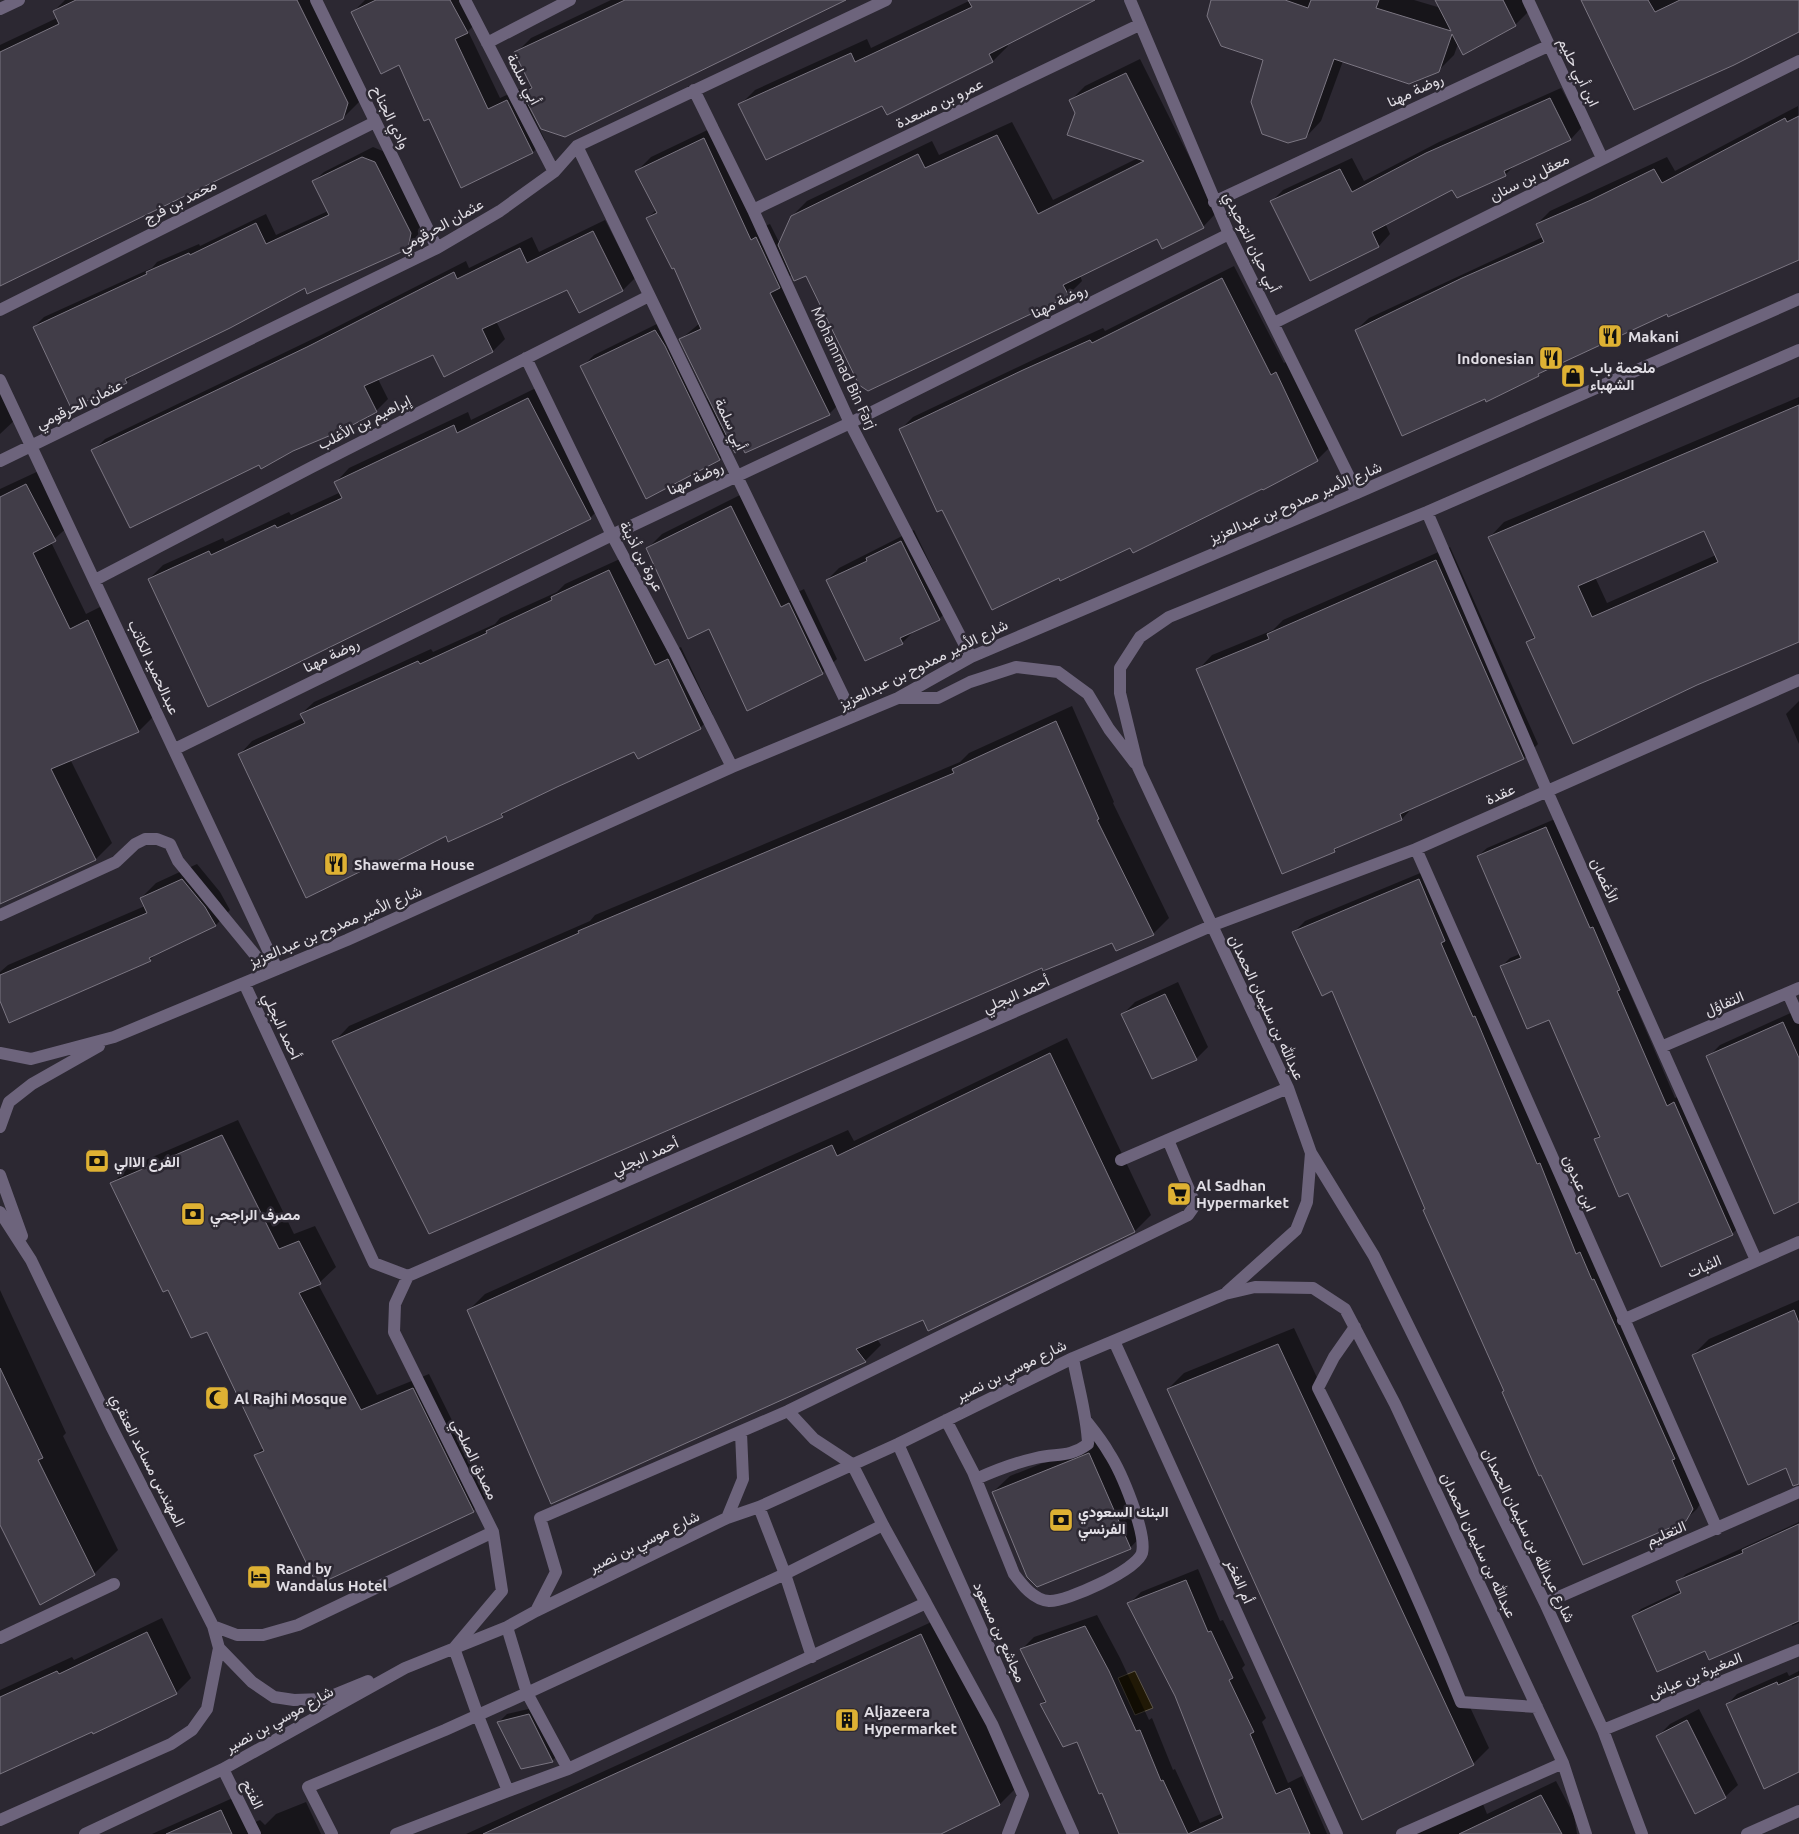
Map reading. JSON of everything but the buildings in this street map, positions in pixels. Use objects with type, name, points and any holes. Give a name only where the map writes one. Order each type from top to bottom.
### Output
[{"type":"street","points":[[0,9],[19,0]]},
{"type":"street","name":"وادي الجناح","points":[[316,0],[437,248]]},
{"type":"street","name":"أبي سلمة","points":[[465,0],[554,172]]},
{"type":"street","points":[[487,43],[570,0]]},
{"type":"street","name":"عثمان الحرقومي","points":[[0,461],[437,248],[500,211],[554,172],[577,146],[886,0]]},
{"type":"street","name":"أبي حيان التوحيدي","points":[[1130,0],[1228,234],[1274,323],[1357,494]]},
{"type":"street","name":"ابن أبي حليم","points":[[1528,0],[1602,158]]},
{"type":"street","name":"عمرو بن مسعدة","points":[[753,210],[1139,25]]},
{"type":"street","name":"روضة مهنا","points":[[1214,202],[1548,46]]},
{"type":"street","name":"معقل بن سنان","points":[[1274,323],[1799,61]]},
{"type":"street","name":"Mohammad Bin Farj","points":[[694,90],[753,210],[850,423],[970,657]]},
{"type":"street","name":"محمد بن فرج","points":[[0,310],[375,122]]},
{"type":"street","name":"أبي سلمة","points":[[577,146],[854,716]]},
{"type":"street","name":"روضة مهنا","points":[[175,749],[612,535],[850,423],[1228,234]]},
{"type":"street","name":"إبراهيم بن الأغلب","points":[[95,580],[649,296]]},
{"type":"street","name":"شارع الأمير ممدوح بن عبدالعزيز","points":[[0,1052],[31,1059],[114,1038],[347,940],[732,767],[898,698],[970,657],[1357,494],[1799,299]]},
{"type":"street","points":[[1138,767],[1120,693],[1120,668],[1140,638],[1169,617],[1428,512],[1799,350]]},
{"type":"street","name":"عروة بن أذينة","points":[[526,358],[612,535],[675,653],[732,767]]},
{"type":"street","name":"عبدالحميد الكاتب","points":[[0,380],[30,447],[175,749],[273,971]]},
{"type":"street","name":"الأغصان","points":[[1428,512],[1547,791],[1756,1260]]},
{"type":"street","points":[[898,698],[938,698],[970,682],[1016,667],[1058,672],[1088,694],[1109,729],[1138,767]]},
{"type":"street","name":"عقدة","points":[[1211,926],[1416,849],[1799,680]]},
{"type":"street","name":"عبدالله بن سليمان الحمدان","points":[[1138,767],[1288,1088],[1311,1153],[1374,1256]]},
{"type":"street","points":[[0,915],[116,862],[135,844],[145,839],[157,839],[170,844],[178,860],[273,971]]},
{"type":"street","name":"ابن عبدون","points":[[1416,849],[1717,1529]]},
{"type":"street","name":"أحمد البجلي","points":[[244,983],[374,1263],[408,1276],[1211,926]]},
{"type":"street","points":[[1794,990],[1799,1018]]},
{"type":"street","name":"التفاؤل","points":[[1661,1047],[1794,990]]},
{"type":"street","points":[[0,1127],[9,1102],[32,1084],[114,1038]]},
{"type":"street","points":[[1121,1160],[1288,1088]]},
{"type":"street","points":[[536,1611],[556,1572],[540,1518],[788,1411],[1149,1236],[1188,1215],[1193,1208],[1193,1199],[1168,1140]]},
{"type":"street","points":[[1225,1294],[1296,1230],[1307,1202],[1311,1153]]},
{"type":"street","points":[[0,1175],[30,1260]]},
{"type":"street","name":"المهندس مساعد العنقري","points":[[0,1212],[30,1260],[111,1426],[213,1626],[219,1648],[207,1709],[192,1730],[171,1744],[0,1820]]},
{"type":"street","name":"الثبات","points":[[1623,1320],[1756,1260],[1798,1245]]},
{"type":"street","name":"شارع عبدالله بن سليمان الحمدان","points":[[1374,1256],[1545,1603],[1603,1730],[1642,1834]]},
{"type":"street","name":"مصدق الصلحي","points":[[408,1276],[395,1304],[394,1332],[493,1532],[502,1590],[454,1648]]},
{"type":"street","name":"عبدالله بن سليمان الحمدان","points":[[1225,1294],[1255,1287],[1313,1288],[1345,1309],[1395,1404],[1563,1763],[1586,1834]]},
{"type":"street","name":"شارع موسي بن نصير","points":[[85,1834],[105,1829],[222,1769],[404,1668],[507,1627],[727,1518],[759,1507],[898,1444],[1074,1358],[1225,1294]]},
{"type":"street","points":[[1355,1327],[1334,1357],[1318,1388],[1384,1522],[1430,1625],[1461,1702],[1537,1707]]},
{"type":"street","name":"أم الفخر","points":[[1114,1341],[1337,1834]]},
{"type":"street","points":[[976,1479],[1006,1465],[1038,1457],[1076,1453],[1088,1444],[1087,1422],[1079,1393],[1074,1358]]},
{"type":"street","points":[[788,1411],[814,1439],[852,1464],[883,1525],[992,1724],[1023,1795],[1008,1834]]},
{"type":"street","points":[[946,1420],[976,1479],[1014,1574],[1022,1586],[1034,1595],[1051,1601],[1110,1580],[1134,1566],[1141,1556],[1142,1532],[1110,1454],[1087,1422]]},
{"type":"street","points":[[727,1518],[743,1479],[740,1433]]},
{"type":"street","name":"مجاشع بن مسعود","points":[[898,1444],[1072,1834]]},
{"type":"street","name":"التعليم","points":[[1545,1603],[1799,1492]]},
{"type":"street","points":[[759,1507],[785,1574],[812,1658]]},
{"type":"street","points":[[332,1834],[308,1787],[478,1716],[785,1574],[883,1525]]},
{"type":"street","points":[[213,1626],[237,1635],[263,1635],[298,1625],[493,1532]]},
{"type":"street","points":[[0,1638],[114,1584]]},
{"type":"street","points":[[396,1834],[568,1769],[812,1658],[926,1603]]},
{"type":"street","points":[[507,1627],[528,1693],[568,1769]]},
{"type":"street","points":[[219,1648],[252,1682],[274,1697],[294,1700],[324,1699],[347,1688],[404,1668]]},
{"type":"street","points":[[454,1648],[478,1716],[508,1791]]},
{"type":"street","name":"المغيرة بن عياش","points":[[1603,1730],[1799,1650]]},
{"type":"street","points":[[1402,1834],[1563,1763]]},
{"type":"street","name":"الفتح","points":[[222,1769],[254,1834]]},
{"type":"street","points":[[1747,1834],[1776,1829],[1799,1811]]},
{"type":"shaded area","points":[[1135,1671],[1153,1708],[1135,1715],[1118,1678]]},
{"type":"place","name":"Makani","points":[[1610,336]]},
{"type":"place","name":"Indonesian","points":[[1551,358]]},
{"type":"place","name":"ملحمة باب الشهباء","points":[[1573,376]]},
{"type":"place","name":"Shawerma House","points":[[336,864]]},
{"type":"place","name":"الفرع الاالي","points":[[97,1161]]},
{"type":"place","name":"Al Sadhan Hypermarket","points":[[1179,1194]]},
{"type":"place","name":"مصرف الراجحي","points":[[193,1214]]},
{"type":"place","name":"Al Rajhi Mosque","points":[[217,1398]]},
{"type":"place","name":"البنك السعودي الفرنسي","points":[[1061,1520]]},
{"type":"place","name":"Rand by Wandalus Hotel","points":[[259,1577]]},
{"type":"place","name":"Aljazeera Hypermarket","points":[[847,1720]]}]
